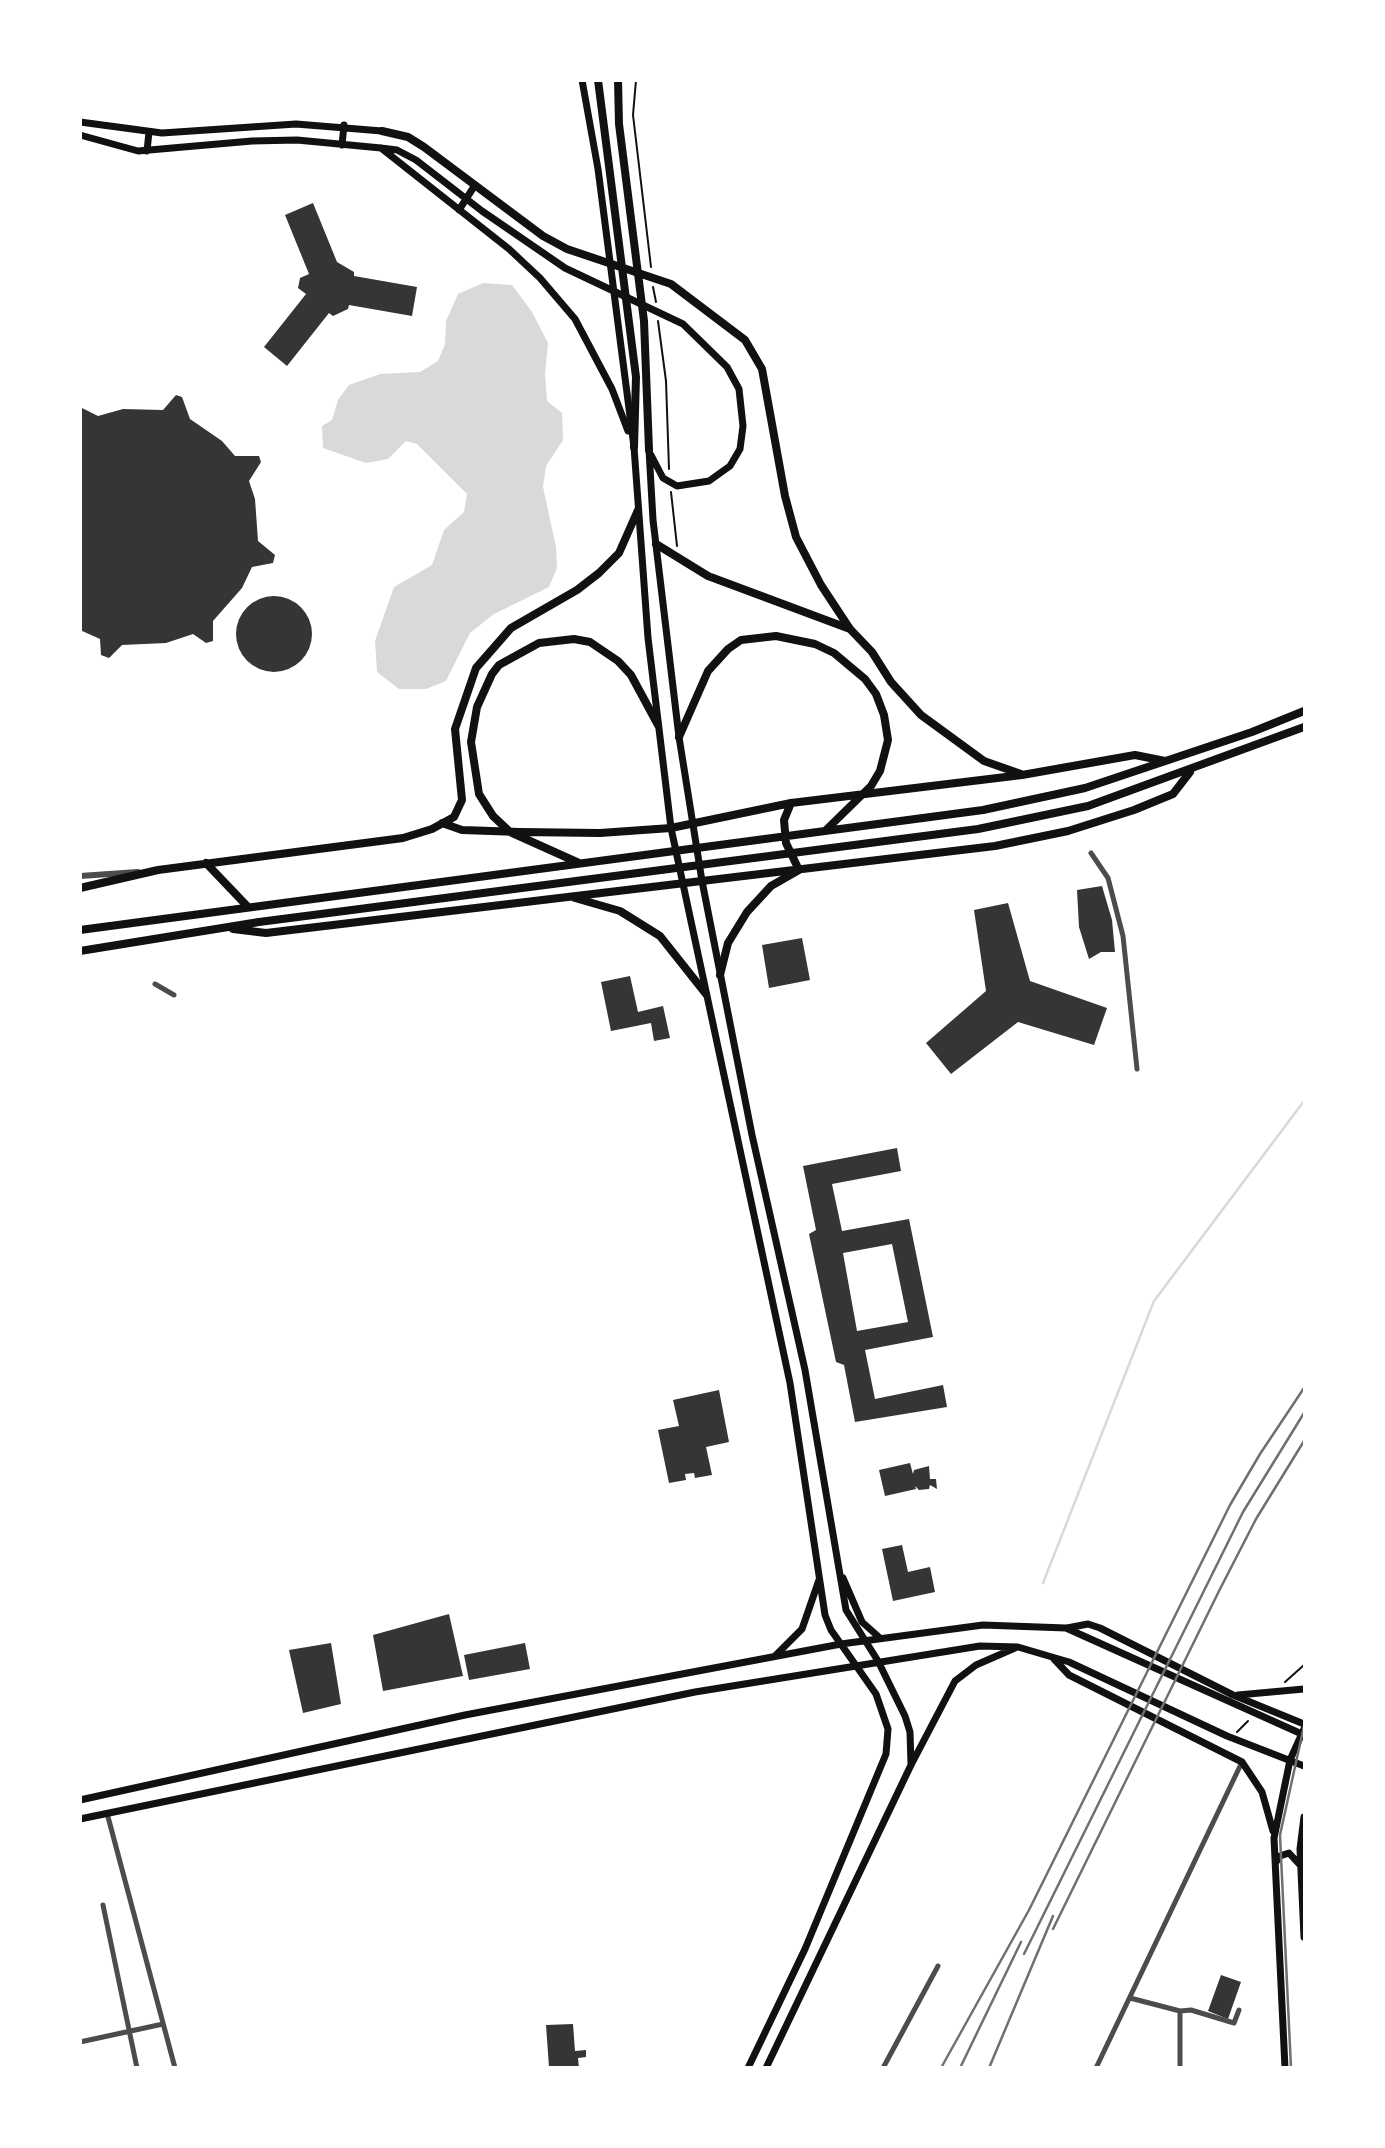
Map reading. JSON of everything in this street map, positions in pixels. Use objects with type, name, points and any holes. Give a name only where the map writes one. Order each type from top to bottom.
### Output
[{"type":"main road","points":[[582,80],[598,169],[634,447],[658,725],[671,828],[790,1383],[821,1573],[825,1615],[885,1712],[886,1754],[805,1949],[748,2067]]},
{"type":"main road","points":[[618,80],[644,321],[656,544],[679,737],[702,881],[752,1135],[805,1370],[849,1617],[878,1661],[905,1716],[910,1732],[911,1765]]},
{"type":"main road","points":[[599,84],[636,377],[634,447]]},
{"type":"main road","points":[[80,122],[149,132],[203,132],[296,124],[344,125],[408,137],[543,236],[567,249],[671,284],[746,340],[762,369],[785,496],[796,537],[821,585],[850,629],[872,652],[891,682],[921,715],[984,761],[1023,775]]},
{"type":"main road","points":[[342,145],[344,125]]},
{"type":"main road","points":[[147,151],[149,132]]},
{"type":"main road","points":[[203,132],[204,146]]},
{"type":"main road","points":[[80,135],[147,151],[252,141],[297,140],[397,150],[416,160],[565,268],[683,324],[727,368],[741,399],[743,433],[737,455],[725,471],[709,481],[683,486],[670,483],[658,471],[649,450]]},
{"type":"main road","points":[[381,148],[540,278],[575,320],[612,390],[634,447]]},
{"type":"main road","points":[[458,210],[475,185]]},
{"type":"main road","points":[[80,888],[158,870],[404,838],[454,817],[462,800],[454,729],[477,668],[511,628],[577,590],[599,573],[619,553],[638,510]]},
{"type":"main road","points":[[656,544],[708,576],[850,629]]},
{"type":"main road","points":[[679,737],[708,671],[727,649],[741,640],[776,636],[815,644],[847,663],[876,694],[884,715],[888,740],[880,771],[861,797],[826,830]]},
{"type":"main road","points":[[579,863],[510,832],[484,803],[472,763],[477,707],[499,665],[524,648],[555,640],[574,639],[602,648],[618,660],[636,685],[658,725]]},
{"type":"main road","points":[[80,929],[984,810],[1085,789],[1168,762],[1304,711]]},
{"type":"main road","points":[[80,951],[259,922],[978,829],[1088,806],[1304,727]]},
{"type":"main road","points":[[442,823],[462,830],[520,832],[600,832],[671,828],[791,803],[1023,775],[1135,755],[1168,762]]},
{"type":"main road","points":[[220,928],[266,933],[682,881],[702,881],[995,846],[1068,831],[1173,794],[1192,769]]},
{"type":"main road","points":[[791,803],[784,820],[786,843],[799,870]]},
{"type":"main road","points":[[206,863],[248,907]]},
{"type":"main road","points":[[720,975],[728,943],[747,912],[771,886],[799,870]]},
{"type":"main road","points":[[569,896],[620,911],[660,936],[706,994]]},
{"type":"main road","points":[[839,1572],[862,1622],[881,1638]]},
{"type":"main road","points":[[772,1657],[802,1629],[821,1573]]},
{"type":"main road","points":[[80,1800],[465,1715],[841,1644],[983,1625],[1066,1629],[1088,1624],[1303,1730]]},
{"type":"main road","points":[[1066,1629],[1215,1697],[1303,1730]]},
{"type":"main road","points":[[80,1819],[602,1710],[854,1665],[980,1646],[1018,1647],[1052,1656],[1105,1676],[1227,1736],[1304,1766]]},
{"type":"main road","points":[[766,2067],[911,1765],[955,1681],[976,1665],[1018,1647]]},
{"type":"main road","points":[[1052,1656],[1069,1675],[1242,1762],[1262,1792],[1275,1839]]},
{"type":"main road","points":[[1233,1695],[1304,1689]]},
{"type":"main road","points":[[1285,2067],[1275,1839],[1290,1760],[1303,1730]]},
{"type":"main road","points":[[1220,1750],[1227,1736]]},
{"type":"main road","points":[[1304,1819],[1300,1866],[1304,1937]]},
{"type":"main road","points":[[1276,1866],[1280,1856],[1289,1853],[1298,1860],[1300,1866]]},
{"type":"street","points":[[1091,853],[1108,878],[1123,936],[1137,1069]]},
{"type":"street","points":[[80,876],[158,870]]},
{"type":"street","points":[[155,984],[174,995]]},
{"type":"street","points":[[1096,2067],[1242,1762]]},
{"type":"street","points":[[107,1813],[175,2067]]},
{"type":"street","points":[[103,1905],[137,2067]]},
{"type":"street","points":[[883,2067],[937,1966]]},
{"type":"street","points":[[1130,1998],[1180,2011],[1191,2010],[1234,2023],[1239,2010]]},
{"type":"street","points":[[1180,2011],[1180,2067]]},
{"type":"street","points":[[80,2042],[163,2024]]},
{"type":"path","points":[[636,80],[635,136],[656,302]]},
{"type":"path","points":[[657,314],[666,382],[670,483],[678,551]]},
{"type":"shaded area","points":[[483,283],[512,285],[532,312],[548,343],[545,374],[547,401],[562,413],[563,440],[546,466],[543,487],[556,547],[557,568],[549,587],[494,614],[470,633],[446,681],[426,689],[399,689],[377,672],[375,641],[394,587],[432,565],[444,530],[464,512],[467,494],[417,444],[406,441],[388,459],[366,463],[323,448],[322,426],[332,420],[338,400],[349,385],[380,374],[420,372],[438,361],[445,344],[446,321],[458,294]]},
{"type":"building","points":[[313,203],[337,262],[354,272],[354,276],[417,287],[412,316],[349,305],[348,309],[333,316],[329,313],[287,366],[264,347],[306,294],[298,288],[300,278],[309,274],[285,215]]},
{"type":"building","points":[[176,395],[182,397],[190,419],[222,441],[235,456],[259,456],[261,462],[249,481],[255,499],[258,541],[275,555],[273,563],[252,567],[242,588],[213,621],[213,641],[206,643],[193,634],[166,643],[122,645],[109,658],[101,655],[100,639],[80,630],[80,407],[98,416],[123,409],[163,410]]},
{"type":"building","points":[[274,596],[289,599],[301,607],[309,619],[312,634],[309,649],[301,661],[289,669],[274,672],[259,669],[247,661],[239,649],[236,634],[239,619],[247,607],[259,599]]},
{"type":"building","points":[[1102,886],[1112,920],[1115,952],[1101,952],[1089,959],[1079,927],[1077,890]]},
{"type":"building","points":[[1008,903],[1030,981],[1107,1008],[1094,1045],[1018,1022],[951,1074],[926,1043],[986,991],[974,910]]},
{"type":"building","points":[[802,938],[810,980],[769,988],[762,945]]},
{"type":"building","points":[[630,976],[638,1012],[663,1006],[670,1038],[654,1041],[651,1023],[611,1031],[601,982]]},
{"type":"building","points":[[897,1148],[901,1171],[832,1184],[842,1231],[909,1219],[933,1337],[865,1350],[875,1399],[943,1385],[947,1407],[855,1422],[844,1365],[836,1362],[809,1234],[816,1230],[803,1166]],"holes":[[[892,1244],[908,1322],[857,1331],[843,1253]]]},
{"type":"building","points":[[719,1390],[729,1442],[706,1447],[712,1475],[695,1478],[694,1473],[685,1474],[686,1480],[669,1483],[658,1430],[679,1426],[673,1400]]},
{"type":"building","points":[[910,1463],[913,1474],[914,1470],[929,1466],[930,1479],[936,1479],[937,1489],[930,1485],[929,1489],[919,1490],[915,1486],[916,1489],[885,1496],[879,1470]]},
{"type":"building","points":[[902,1545],[908,1572],[930,1567],[935,1592],[893,1601],[882,1549]]},
{"type":"building","points":[[449,1614],[463,1676],[383,1691],[373,1635]]},
{"type":"building","points":[[331,1643],[341,1704],[303,1713],[289,1650]]},
{"type":"building","points":[[525,1643],[530,1669],[469,1680],[464,1655]]},
{"type":"building","points":[[1221,1975],[1241,1982],[1228,2019],[1208,2011]]},
{"type":"building","points":[[573,2024],[575,2051],[586,2050],[586,2057],[578,2058],[579,2068],[549,2067],[546,2025]]},
{"type":"waterway","points":[[1043,1583],[1154,1301],[1304,1101]]},
{"type":"railway","points":[[941,2068],[1029,1910],[1230,1505],[1304,1388]]},
{"type":"railway","points":[[1024,1954],[1243,1512],[1304,1413]]},
{"type":"railway","points":[[1053,1929],[1256,1519],[1304,1441]]},
{"type":"railway","points":[[1291,2068],[1280,1835],[1304,1726]]},
{"type":"railway","points":[[989,2068],[1053,1916]]},
{"type":"railway","points":[[960,2068],[1021,1942]]}]
